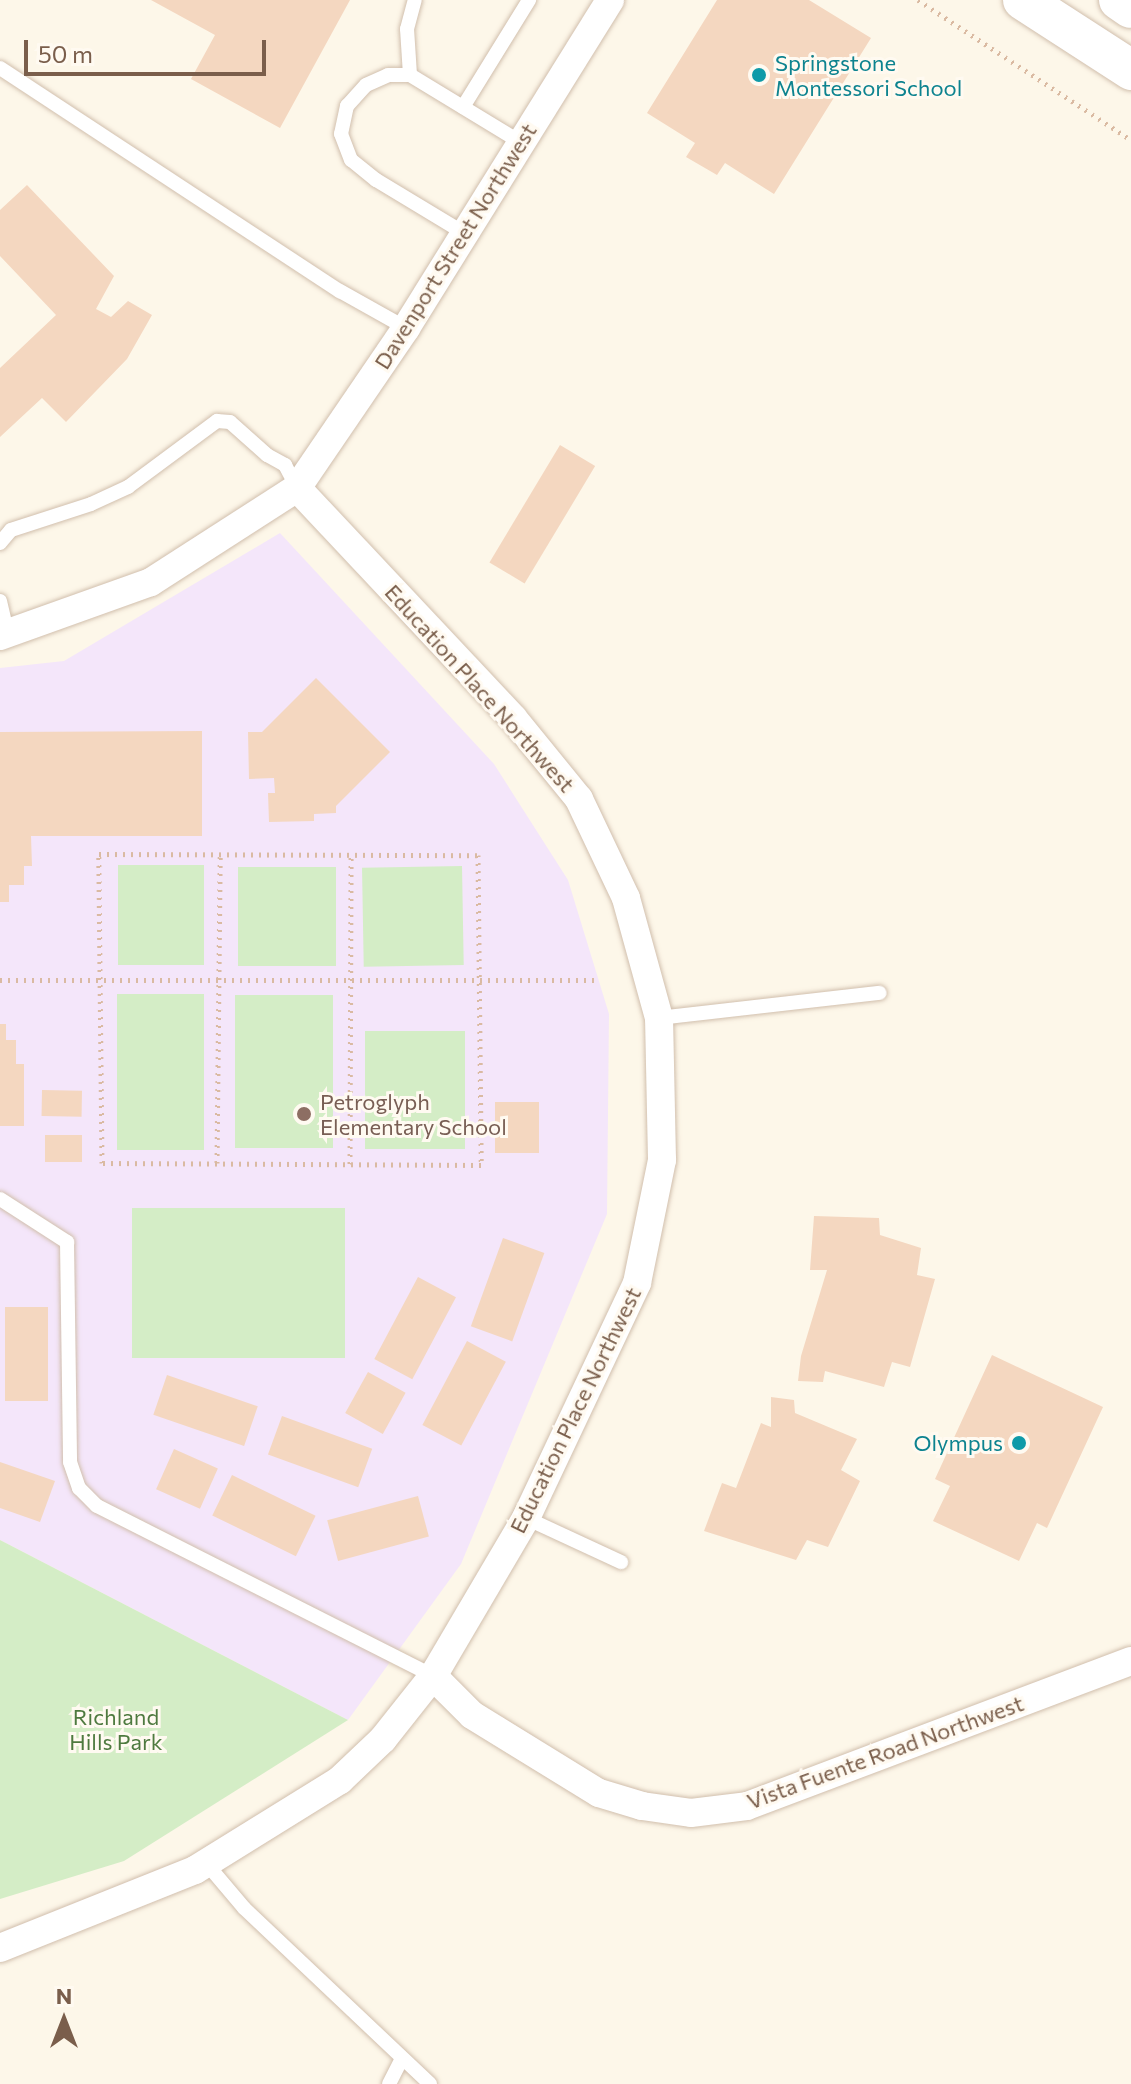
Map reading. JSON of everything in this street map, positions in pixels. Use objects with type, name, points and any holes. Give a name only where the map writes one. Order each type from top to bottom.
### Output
[{"type":"street","name":"Davenport Street Northwest","points":[[297,488],[406,328],[610,0]]},
{"type":"street","points":[[1023,0],[1131,70]]},
{"type":"street","points":[[1119,0],[1131,8]]},
{"type":"street","points":[[4,636],[151,582],[297,488]]},
{"type":"street","name":"Education Place Northwest","points":[[0,1948],[206,1863],[340,1780],[383,1739],[433,1676],[526,1518],[637,1283],[662,1160],[659,1018],[626,898],[579,799],[513,718],[297,488]]},
{"type":"street","name":"Vista Fuente Road Northwest","points":[[433,1676],[472,1715],[599,1793],[642,1806],[691,1813],[747,1806],[1131,1661]]},
{"type":"lane","points":[[410,75],[407,29],[415,0]]},
{"type":"lane","points":[[463,107],[529,0]]},
{"type":"lane","points":[[0,68],[340,291],[406,328]]},
{"type":"lane","points":[[464,233],[376,180],[351,160],[341,134],[347,106],[366,85],[388,75],[410,75],[520,142]]},
{"type":"lane","points":[[0,543],[11,530],[91,504],[128,487],[217,421],[230,422],[267,455],[285,465],[297,488]]},
{"type":"lane","points":[[0,601],[4,636]]},
{"type":"lane","points":[[659,1018],[880,993]]},
{"type":"lane","points":[[0,1199],[67,1242],[70,1462],[79,1488],[97,1506],[433,1676]]},
{"type":"lane","points":[[526,1518],[621,1562]]},
{"type":"lane","points":[[206,1863],[244,1908],[401,2060],[430,2084]]},
{"type":"lane","points":[[389,2084],[401,2060]]},
{"type":"path","points":[[918,0],[1131,140]]},
{"type":"path","points":[[99,854],[351,855],[478,855],[481,1165],[102,1163],[99,854]]},
{"type":"path","points":[[217,1163],[220,854]]},
{"type":"path","points":[[350,1164],[351,855]]},
{"type":"path","points":[[0,980],[596,980]]},
{"type":"shaded area","name":"Petroglyph Elementary School","points":[[280,533],[494,764],[568,880],[609,1014],[607,1214],[461,1564],[348,1720],[0,1540],[0,668],[64,661]]},
{"type":"green space","points":[[118,865],[204,865],[204,965],[118,965]]},
{"type":"green space","points":[[462,866],[464,965],[364,967],[362,868]]},
{"type":"green space","points":[[238,867],[336,867],[336,966],[238,966]]},
{"type":"green space","points":[[117,994],[204,994],[204,1150],[117,1150]]},
{"type":"green space","points":[[235,995],[333,995],[333,1148],[235,1148]]},
{"type":"green space","points":[[365,1031],[465,1031],[465,1149],[365,1149]]},
{"type":"green space","points":[[132,1208],[345,1208],[345,1358],[132,1358]]},
{"type":"green space","name":"Richland Hills Park","points":[[0,1540],[348,1720],[124,1861],[0,1899]]},
{"type":"building","points":[[151,0],[350,0],[280,128],[191,79],[215,35]]},
{"type":"building","name":"Springstone Montessori School","points":[[717,0],[809,0],[871,38],[774,194],[725,163],[717,175],[686,157],[695,143],[647,113]]},
{"type":"building","points":[[27,185],[114,276],[96,309],[111,317],[128,301],[152,315],[127,359],[66,422],[42,398],[0,437],[0,368],[56,315],[0,256],[0,210]]},
{"type":"building","points":[[560,445],[595,466],[525,584],[489,562]]},
{"type":"building","points":[[316,678],[390,752],[336,806],[336,813],[314,814],[314,821],[269,822],[268,793],[275,793],[274,778],[249,779],[248,732],[262,732]]},
{"type":"building","points":[[202,731],[202,836],[31,836],[32,866],[24,866],[24,885],[9,885],[9,902],[0,902],[0,732]]},
{"type":"building","points":[[0,1024],[6,1024],[6,1040],[16,1040],[16,1064],[24,1064],[24,1126],[0,1126]]},
{"type":"building","points":[[42,1090],[82,1091],[82,1117],[42,1116]]},
{"type":"building","points":[[495,1102],[539,1102],[539,1153],[495,1153]]},
{"type":"building","points":[[45,1135],[82,1135],[82,1162],[45,1162]]},
{"type":"building","points":[[814,1216],[879,1218],[880,1235],[921,1248],[917,1275],[935,1279],[910,1367],[892,1362],[884,1387],[825,1371],[823,1382],[798,1381],[801,1356],[827,1270],[810,1270]]},
{"type":"building","points":[[503,1238],[544,1253],[512,1341],[471,1326]]},
{"type":"building","points":[[418,1277],[456,1297],[412,1379],[374,1359]]},
{"type":"building","points":[[5,1307],[48,1307],[48,1401],[5,1401]]},
{"type":"building","points":[[467,1341],[506,1362],[461,1446],[422,1425]]},
{"type":"building","name":"Olympus","points":[[992,1355],[1103,1407],[1047,1528],[1037,1523],[1019,1561],[933,1521],[950,1486],[935,1479]]},
{"type":"building","points":[[368,1372],[406,1393],[383,1434],[345,1413]]},
{"type":"building","points":[[167,1375],[258,1406],[244,1446],[153,1415]]},
{"type":"building","points":[[771,1397],[794,1400],[795,1413],[857,1439],[841,1470],[860,1481],[828,1547],[807,1540],[796,1560],[704,1531],[722,1483],[736,1488],[761,1423],[771,1427]]},
{"type":"building","points":[[282,1416],[372,1449],[358,1487],[268,1455]]},
{"type":"building","points":[[174,1449],[218,1469],[200,1509],[156,1489]]},
{"type":"building","points":[[0,1462],[55,1481],[40,1522],[0,1508]]},
{"type":"building","points":[[232,1475],[316,1516],[296,1556],[212,1515]]},
{"type":"building","points":[[418,1496],[429,1537],[338,1561],[327,1520]]},
{"type":"place","name":"Springstone Montessori School","points":[[759,75]]},
{"type":"place","name":"Petroglyph Elementary School","points":[[304,1114]]},
{"type":"place","name":"Olympus","points":[[1019,1443]]}]
